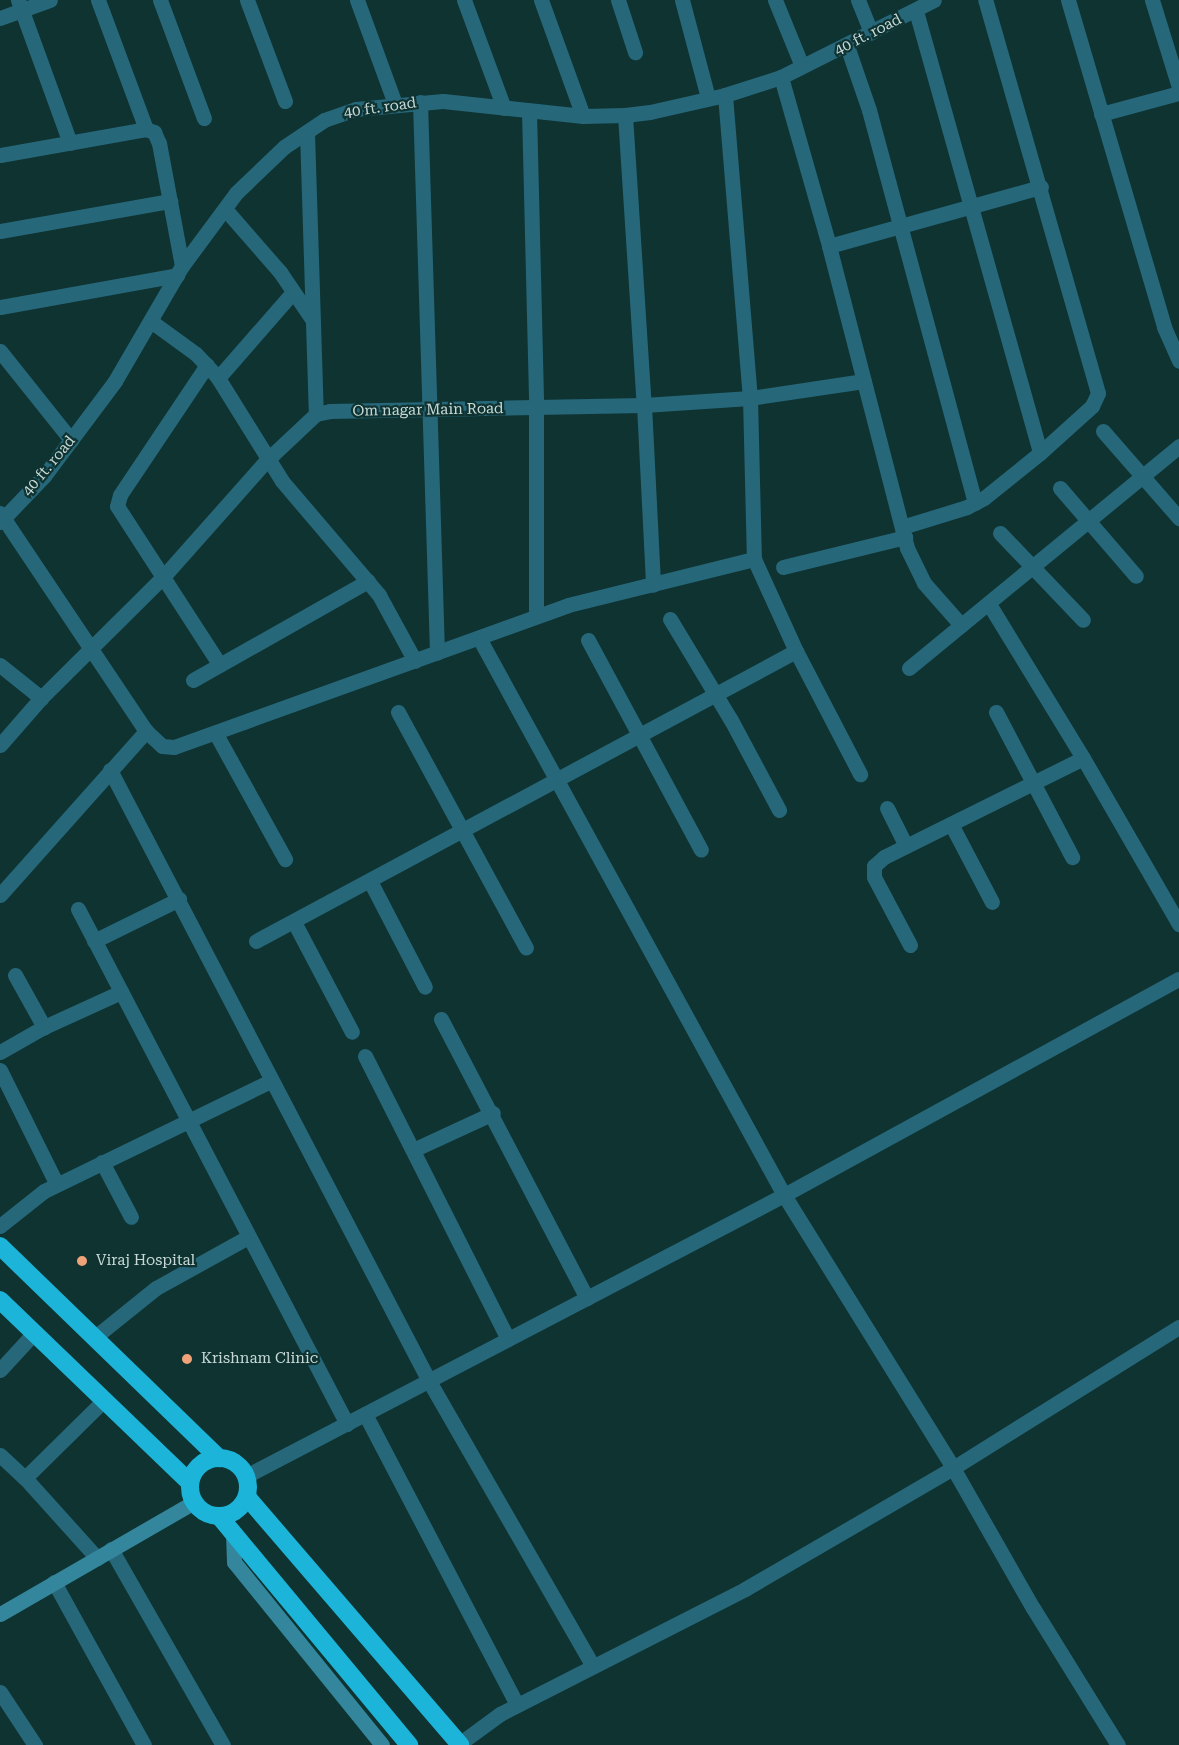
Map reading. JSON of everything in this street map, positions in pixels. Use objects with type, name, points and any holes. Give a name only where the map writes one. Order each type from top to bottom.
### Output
[{"type":"highway","points":[[0,1246],[219,1458]]},
{"type":"highway","points":[[0,1300],[190,1483]]},
{"type":"highway","points":[[219,1516],[241,1507],[249,1489],[246,1476],[230,1461],[212,1458],[196,1467],[190,1483],[194,1502],[205,1512],[219,1516],[408,1745]]},
{"type":"highway","points":[[247,1497],[460,1744]]},
{"type":"street","points":[[0,18],[20,5],[50,0]]},
{"type":"street","points":[[0,307],[180,271],[158,136],[146,129],[98,0]]},
{"type":"street","points":[[160,0],[204,118]]},
{"type":"street","points":[[248,0],[285,101]]},
{"type":"street","points":[[357,0],[395,104]]},
{"type":"street","points":[[464,0],[504,108]]},
{"type":"street","points":[[541,0],[583,116]]},
{"type":"street","points":[[618,0],[635,52]]},
{"type":"street","points":[[682,0],[708,99]]},
{"type":"street","points":[[775,0],[802,66]]},
{"type":"street","points":[[858,0],[871,33]]},
{"type":"street","name":"40 ft. road","points":[[1,518],[44,476],[115,381],[152,322],[180,271],[225,209],[267,162],[307,132],[340,112],[395,104],[452,101],[583,116],[625,115],[725,95],[781,77],[847,46],[934,0]]},
{"type":"street","points":[[783,567],[903,532],[975,503],[1040,453],[1092,406],[1098,393],[986,0]]},
{"type":"street","points":[[1068,0],[1164,327],[1179,361]]},
{"type":"street","points":[[1152,0],[1179,87]]},
{"type":"street","points":[[20,5],[70,143]]},
{"type":"street","points":[[916,11],[1040,453]]},
{"type":"street","points":[[847,46],[869,110],[975,503]]},
{"type":"street","points":[[781,77],[829,246],[903,532],[914,566],[924,583],[961,625]]},
{"type":"street","points":[[1101,114],[1179,93]]},
{"type":"street","points":[[725,95],[750,398],[754,559],[796,651],[860,774]]},
{"type":"street","points":[[420,102],[437,653]]},
{"type":"street","points":[[530,111],[536,408],[536,616]]},
{"type":"street","points":[[625,115],[653,585]]},
{"type":"street","points":[[0,155],[146,129]]},
{"type":"street","points":[[0,745],[41,698],[163,577],[267,460],[316,414],[307,132]]},
{"type":"street","points":[[829,246],[1041,187]]},
{"type":"street","points":[[0,231],[170,201]]},
{"type":"street","points":[[225,209],[313,320]]},
{"type":"street","points":[[218,378],[293,292]]},
{"type":"street","points":[[152,322],[179,339],[218,378],[267,460],[300,502],[369,581],[384,603],[415,661]]},
{"type":"street","points":[[0,351],[71,440]]},
{"type":"street","points":[[207,365],[117,501],[118,511],[220,665]]},
{"type":"street","name":"Om nagar Main Road","points":[[316,414],[330,411],[428,411],[644,405],[750,398],[864,381]]},
{"type":"street","points":[[1103,431],[1179,518]]},
{"type":"street","points":[[909,668],[1034,568],[1179,446]]},
{"type":"street","points":[[1060,488],[1136,576]]},
{"type":"street","points":[[1,518],[146,731],[162,746],[174,747],[216,734],[568,605],[754,559]]},
{"type":"street","points":[[1000,533],[1083,620]]},
{"type":"street","points":[[193,680],[369,581]]},
{"type":"street","points":[[989,604],[1083,758],[1179,924]]},
{"type":"street","points":[[670,619],[715,693],[779,810]]},
{"type":"street","points":[[479,638],[784,1195],[953,1468],[1033,1608],[1118,1745]]},
{"type":"street","points":[[588,640],[637,736],[700,850]]},
{"type":"street","points":[[256,941],[558,781],[715,693],[796,651]]},
{"type":"street","points":[[0,665],[41,698]]},
{"type":"street","points":[[398,712],[526,948]]},
{"type":"street","points":[[996,712],[1072,857]]},
{"type":"street","points":[[0,895],[146,731]]},
{"type":"street","points":[[216,734],[285,859]]},
{"type":"street","points":[[910,945],[874,877],[874,866],[906,846],[1083,758]]},
{"type":"street","points":[[110,770],[429,1381],[593,1666]]},
{"type":"street","points":[[887,808],[906,846]]},
{"type":"street","points":[[951,824],[992,902]]},
{"type":"street","points":[[370,881],[425,987]]},
{"type":"street","points":[[94,941],[179,899]]},
{"type":"street","points":[[78,909],[347,1424]]},
{"type":"street","points":[[294,922],[352,1032]]},
{"type":"street","points":[[15,975],[44,1027]]},
{"type":"street","points":[[246,1476],[784,1195],[1179,979]]},
{"type":"street","points":[[0,1052],[44,1027],[121,992]]},
{"type":"street","points":[[441,1018],[493,1113],[587,1298]]},
{"type":"street","points":[[365,1056],[508,1339]]},
{"type":"street","points":[[0,1070],[57,1185]]},
{"type":"street","points":[[0,1226],[27,1203],[57,1185],[189,1123],[271,1081]]},
{"type":"street","points":[[413,1150],[493,1113]]},
{"type":"street","points":[[102,1162],[131,1217]]},
{"type":"street","points":[[95,1337],[156,1288],[248,1237]]},
{"type":"street","points":[[460,1744],[500,1714],[745,1588],[953,1468],[1179,1327]]},
{"type":"street","points":[[0,1370],[34,1333]]},
{"type":"street","points":[[25,1478],[103,1401]]},
{"type":"street","points":[[364,1414],[517,1705]]},
{"type":"street","points":[[0,1455],[25,1478],[97,1557]]},
{"type":"street","points":[[0,1614],[194,1502]]},
{"type":"street","points":[[233,1533],[234,1562],[382,1745]]},
{"type":"street","points":[[111,1550],[223,1745]]},
{"type":"street","points":[[54,1582],[144,1745]]},
{"type":"street","points":[[0,1692],[35,1745]]},
{"type":"place","name":"Viraj Hospital","points":[[82,1261]]},
{"type":"place","name":"Krishnam Clinic","points":[[187,1359]]}]
